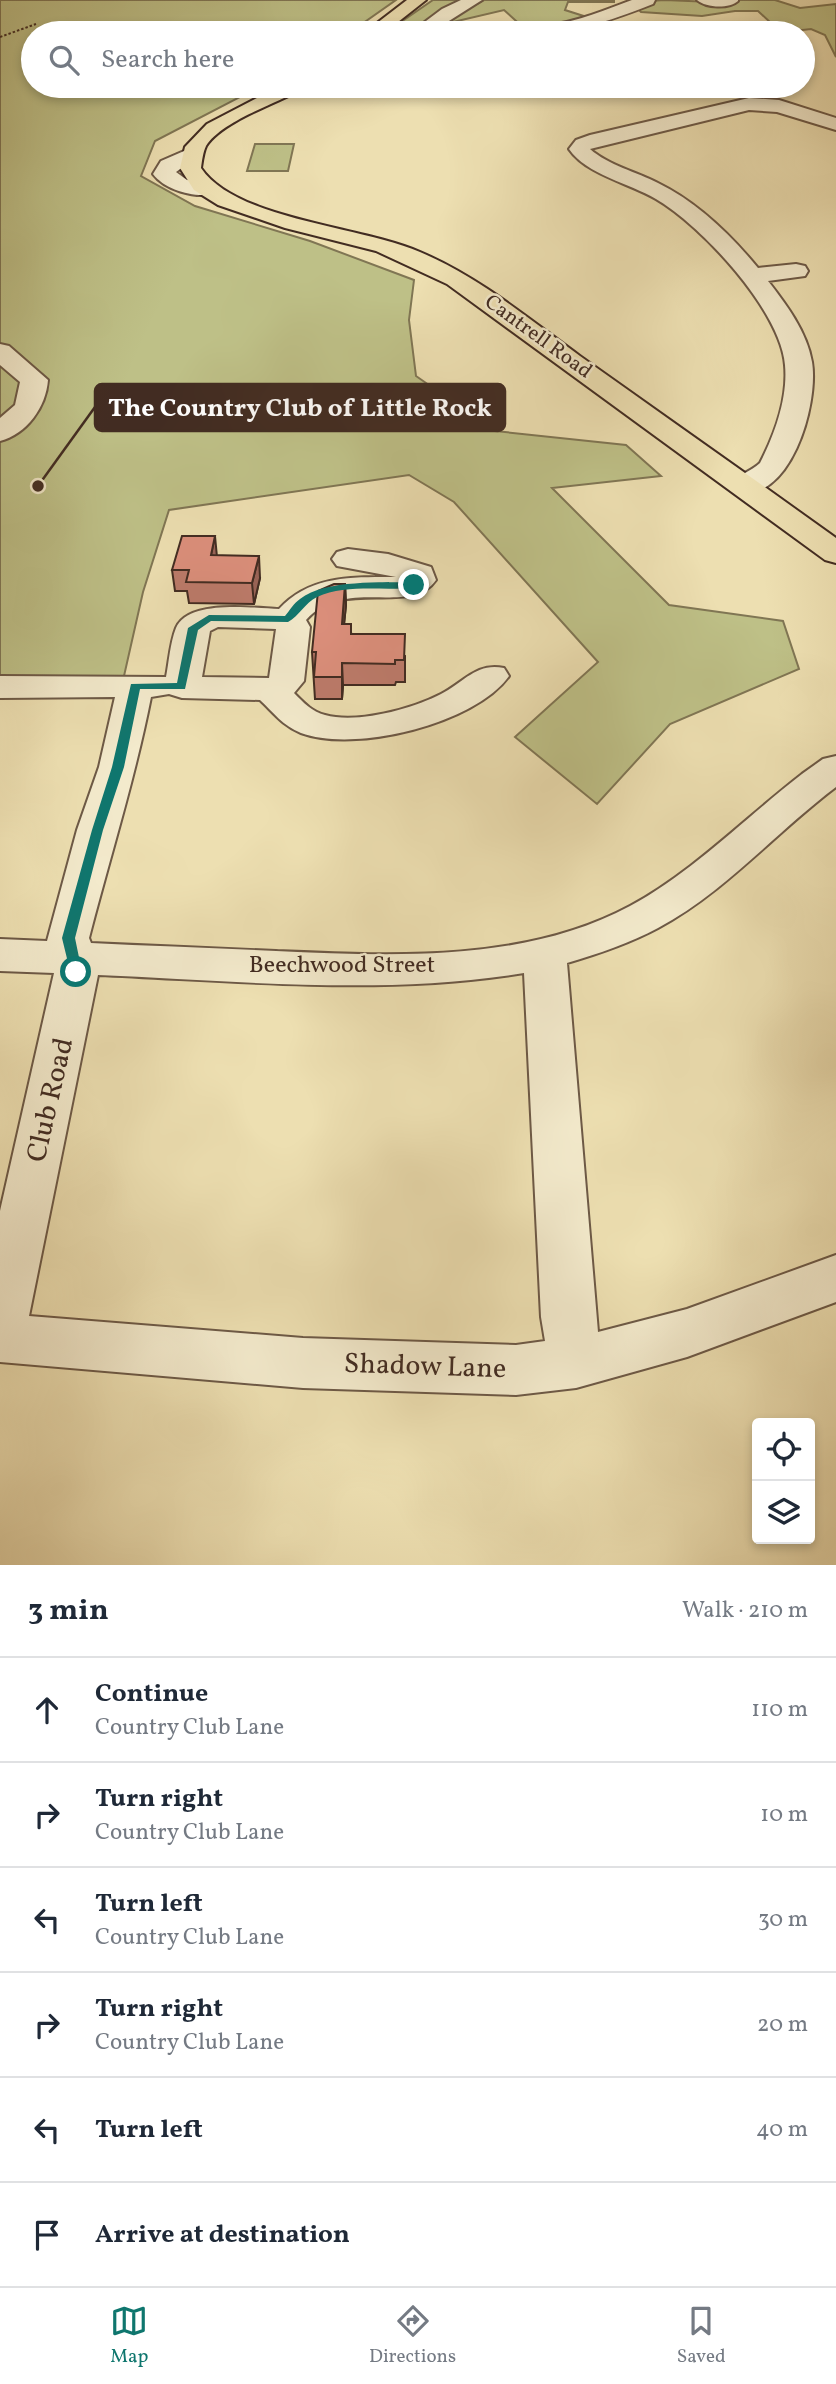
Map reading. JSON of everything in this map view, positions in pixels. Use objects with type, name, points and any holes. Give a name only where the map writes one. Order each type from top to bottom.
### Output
[{"type":"main road","points":[[389,21],[418,0]]},
{"type":"main road","name":"Cantrell Road","points":[[191,154],[210,131],[272,98]]},
{"type":"main road","name":"Cantrell Road","points":[[205,189],[231,204],[257,214],[375,243],[429,264],[500,310],[836,553]]},
{"type":"street","points":[[436,21],[474,0]]},
{"type":"street","points":[[593,21],[647,0]]},
{"type":"street","points":[[705,0],[730,1]]},
{"type":"street","points":[[744,486],[766,477],[774,465],[792,419],[799,375],[799,359],[794,343],[773,304],[752,276],[687,209],[653,188],[583,156],[580,147],[589,141],[749,104],[779,106],[836,124]]},
{"type":"street","name":"Cantrell Road","points":[[191,154],[168,165],[164,174],[181,185],[205,189]]},
{"type":"street","points":[[752,276],[796,271]]},
{"type":"street","points":[[0,352],[34,380],[34,398],[21,415],[0,432]]},
{"type":"street","points":[[715,466],[739,461],[774,465]]},
{"type":"street","points":[[288,619],[301,602],[317,593],[346,588],[403,587],[419,580],[419,574],[408,569],[348,559]]},
{"type":"street","points":[[182,687],[193,628],[199,622],[216,617],[288,619]]},
{"type":"street","points":[[0,687],[269,689],[281,686],[286,681],[293,627],[288,619]]},
{"type":"street","points":[[269,689],[303,720],[334,729],[381,724],[412,717],[455,701],[491,676]]},
{"type":"street","name":"Club Road","points":[[0,1324],[70,1014],[76,972],[68,938],[97,830],[118,767],[135,686]]},
{"type":"street","name":"Beechwood Street","points":[[0,955],[371,971],[414,970],[545,954],[630,924],[678,896],[806,789],[836,768]]},
{"type":"street","points":[[545,954],[568,1317],[576,1363]]},
{"type":"street","name":"Shadow Lane","points":[[0,1338],[303,1363],[516,1370],[576,1363],[713,1324],[836,1278]]},
{"type":"path","points":[[0,37],[21,29]]},
{"type":"green space","points":[[0,0],[396,0],[366,21],[21,21],[21,98],[238,98],[155,141],[141,176],[195,206],[310,241],[414,280],[409,320],[416,376],[495,431],[626,445],[661,476],[552,488],[669,605],[783,621],[799,669],[670,724],[597,804],[515,737],[598,662],[454,502],[409,475],[169,510],[143,592],[124,676],[0,676]]},
{"type":"green space","points":[[433,0],[468,0],[428,21],[402,21]]},
{"type":"green space","points":[[484,0],[614,0],[568,2],[565,10],[590,18],[574,21],[516,21],[504,10],[457,21],[445,21]]},
{"type":"green space","points":[[737,0],[775,0],[800,8],[836,4],[836,57],[825,35],[815,31],[815,21],[769,21],[758,11],[702,16],[641,12],[637,8],[649,1],[735,3]]},
{"type":"green space","points":[[255,144],[294,144],[288,171],[247,171]]},
{"type":"building","points":[[182,536],[215,536],[211,555],[259,556],[252,583],[186,582],[189,570],[172,570]]},
{"type":"building","points":[[334,584],[345,584],[342,624],[351,624],[351,634],[405,634],[404,660],[395,660],[395,664],[342,663],[342,677],[314,677],[316,652],[312,652],[318,591]]},
{"type":"place","name":"The Country Club of Little Rock","points":[[38,486]]},
{"type":"route","points":[[76,972],[68,938],[97,830],[118,767],[134,701],[135,686],[182,687],[193,628],[209,618],[288,619],[301,602],[317,593],[346,588],[414,585]]}]
